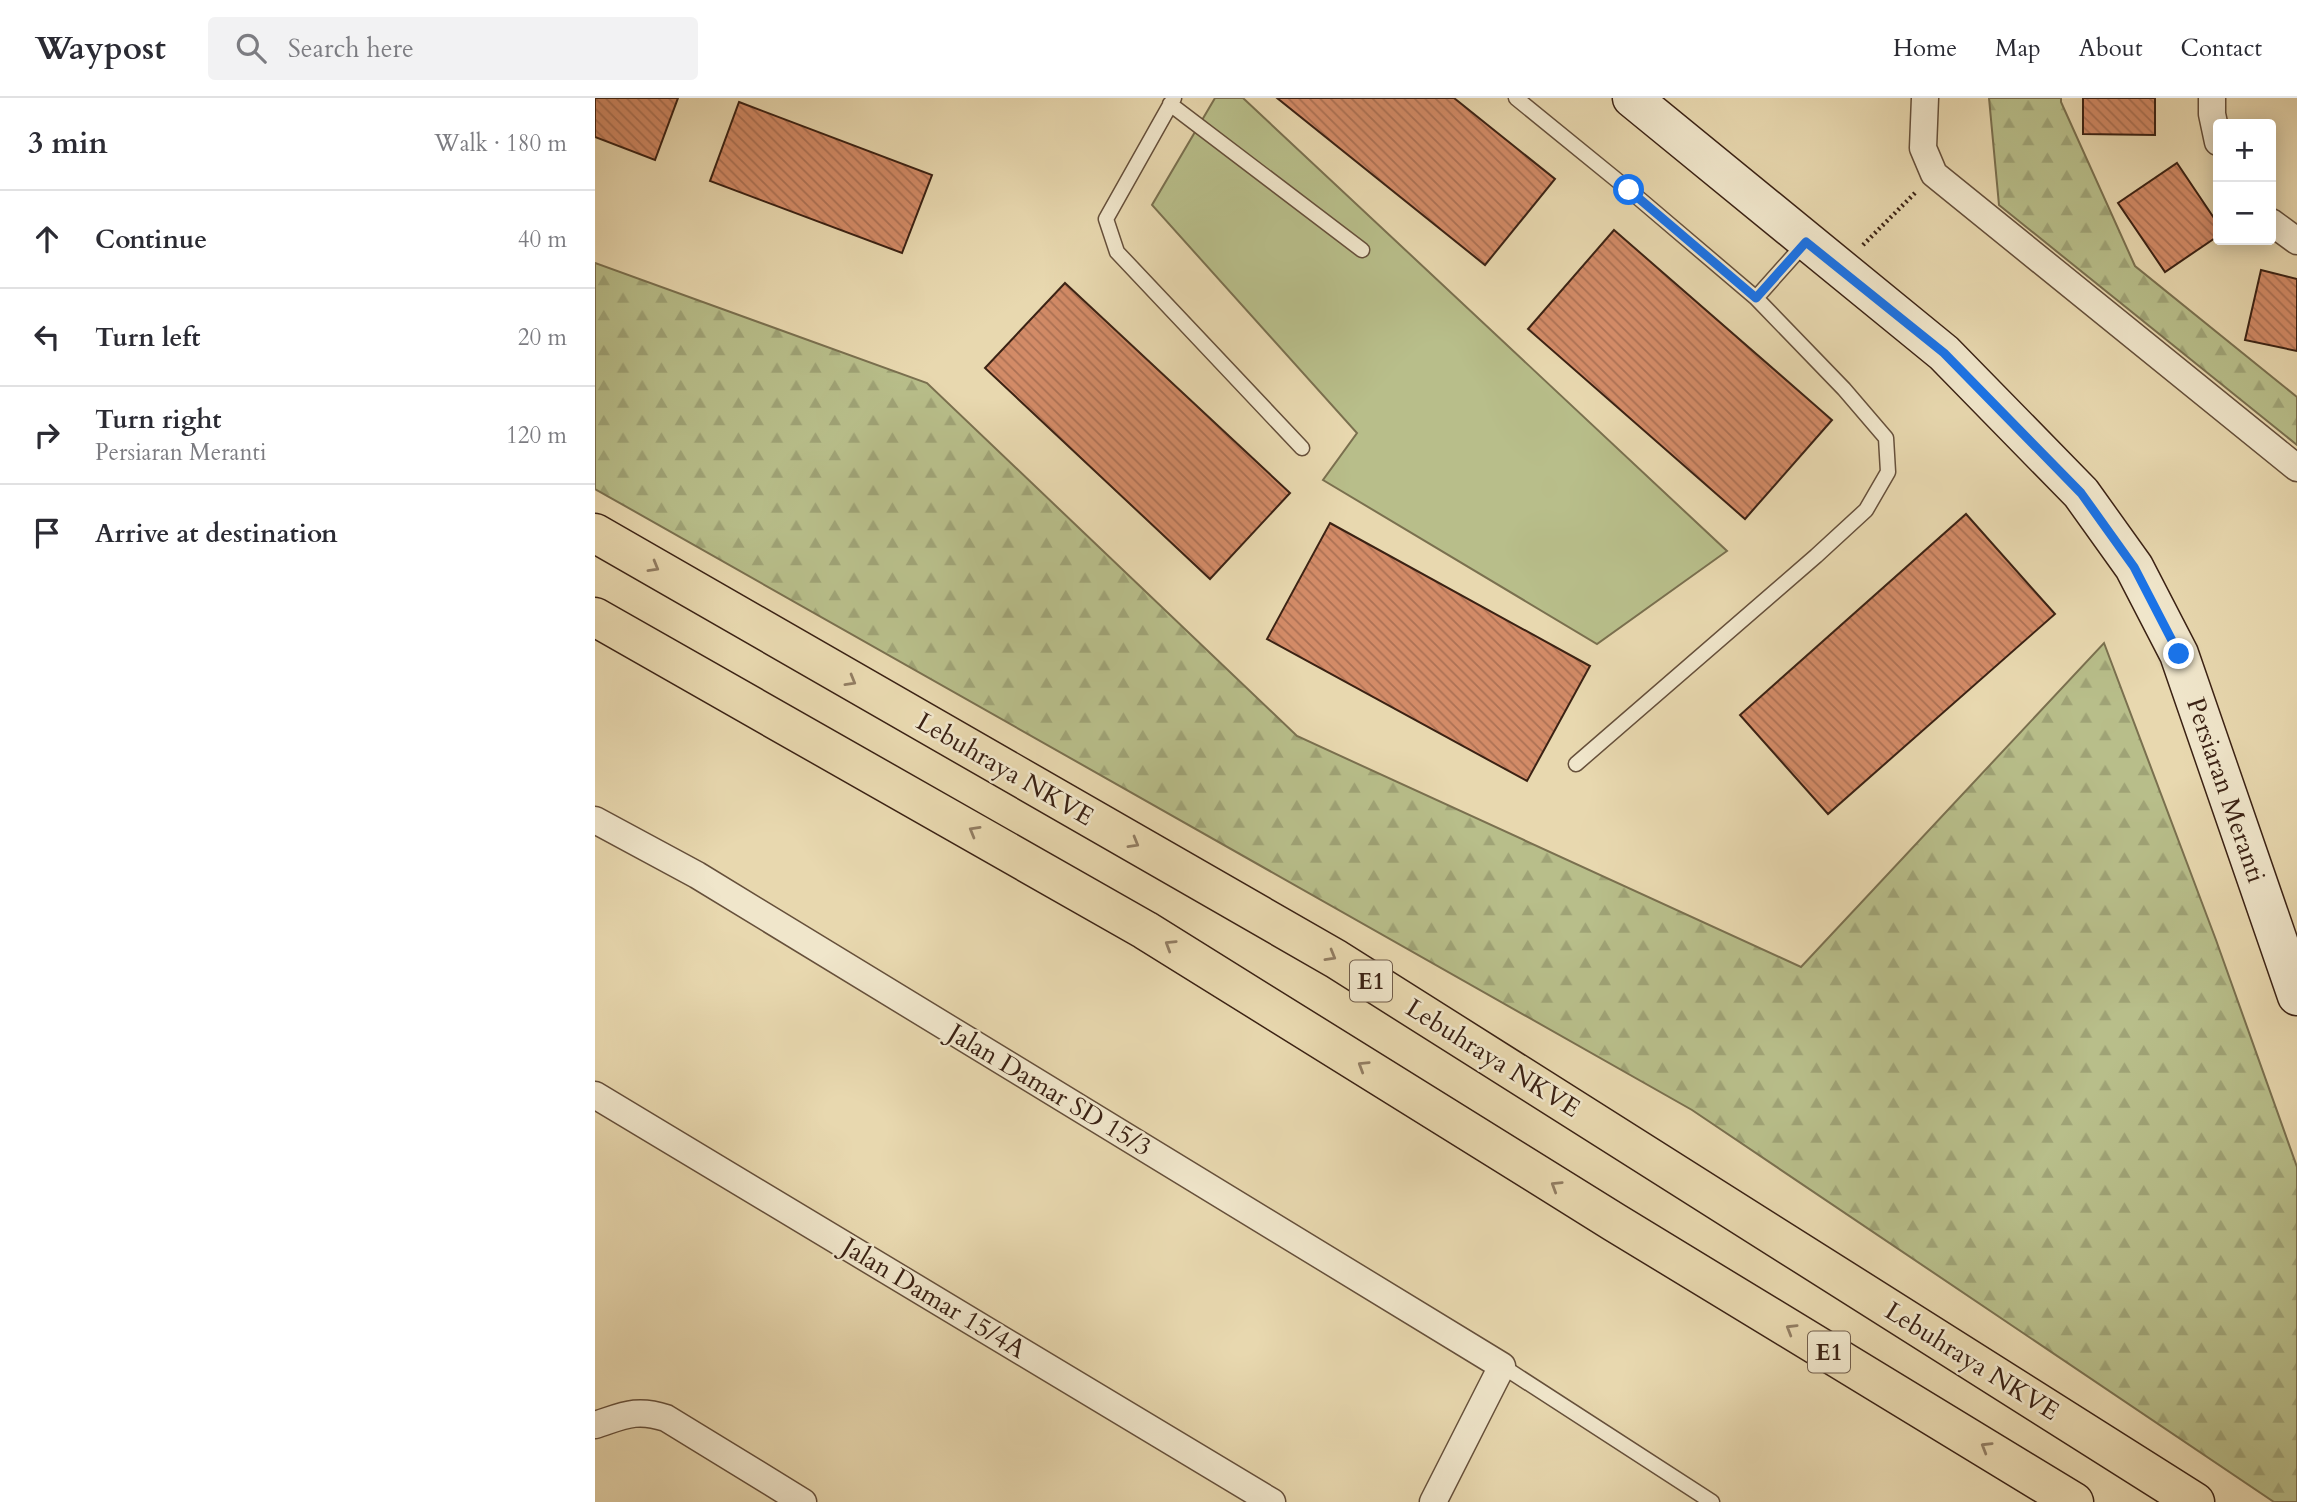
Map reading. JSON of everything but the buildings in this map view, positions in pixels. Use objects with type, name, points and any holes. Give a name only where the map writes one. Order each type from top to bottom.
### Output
[{"type":"highway","name":"Lebuhraya NKVE","points":[[595,533],[1336,959],[2195,1502]]},
{"type":"highway","name":"E1","points":[[595,617],[1145,930],[1614,1222],[2074,1502]]},
{"type":"street","name":"Persiaran Meranti","points":[[1632,98],[1944,353],[2081,493],[2134,567],[2179,654],[2297,996]]},
{"type":"street","points":[[1925,98],[1923,148],[1934,174],[2297,468]]},
{"type":"street","points":[[2213,98],[2213,119]]},
{"type":"street","points":[[2276,226],[2297,241]]},
{"type":"street","name":"Jalan Damar SD 15/3","points":[[595,820],[697,875],[1501,1366]]},
{"type":"street","name":"Jalan Damar 15/4A","points":[[595,1095],[1272,1502]]},
{"type":"street","points":[[1433,1502],[1501,1366]]},
{"type":"street","points":[[595,1425],[630,1412],[649,1412],[666,1418],[803,1502]]},
{"type":"lane","points":[[1516,98],[1756,298],[1844,389],[1886,438],[1888,472],[1866,510],[1576,764]]},
{"type":"lane","points":[[1302,448],[1117,252],[1106,219],[1172,101],[1362,250]]},
{"type":"lane","points":[[1756,298],[1806,242]]},
{"type":"lane","points":[[1501,1366],[1712,1502]]},
{"type":"path","points":[[1840,267],[1934,174]]},
{"type":"green space","points":[[1215,98],[1243,98],[1727,551],[1597,644],[1323,480],[1357,433],[1152,205]]},
{"type":"green space","points":[[1989,98],[2061,98],[2135,266],[2297,397],[2297,445],[1999,205]]},
{"type":"green space","points":[[595,263],[927,383],[1297,736],[1801,967],[2104,643],[2216,940],[2297,1167],[2297,1502],[2274,1502],[1692,1110],[595,489]]},
{"type":"route","points":[[1629,190],[1756,298],[1806,242],[1944,353],[2081,493],[2134,567],[2179,654]]}]
